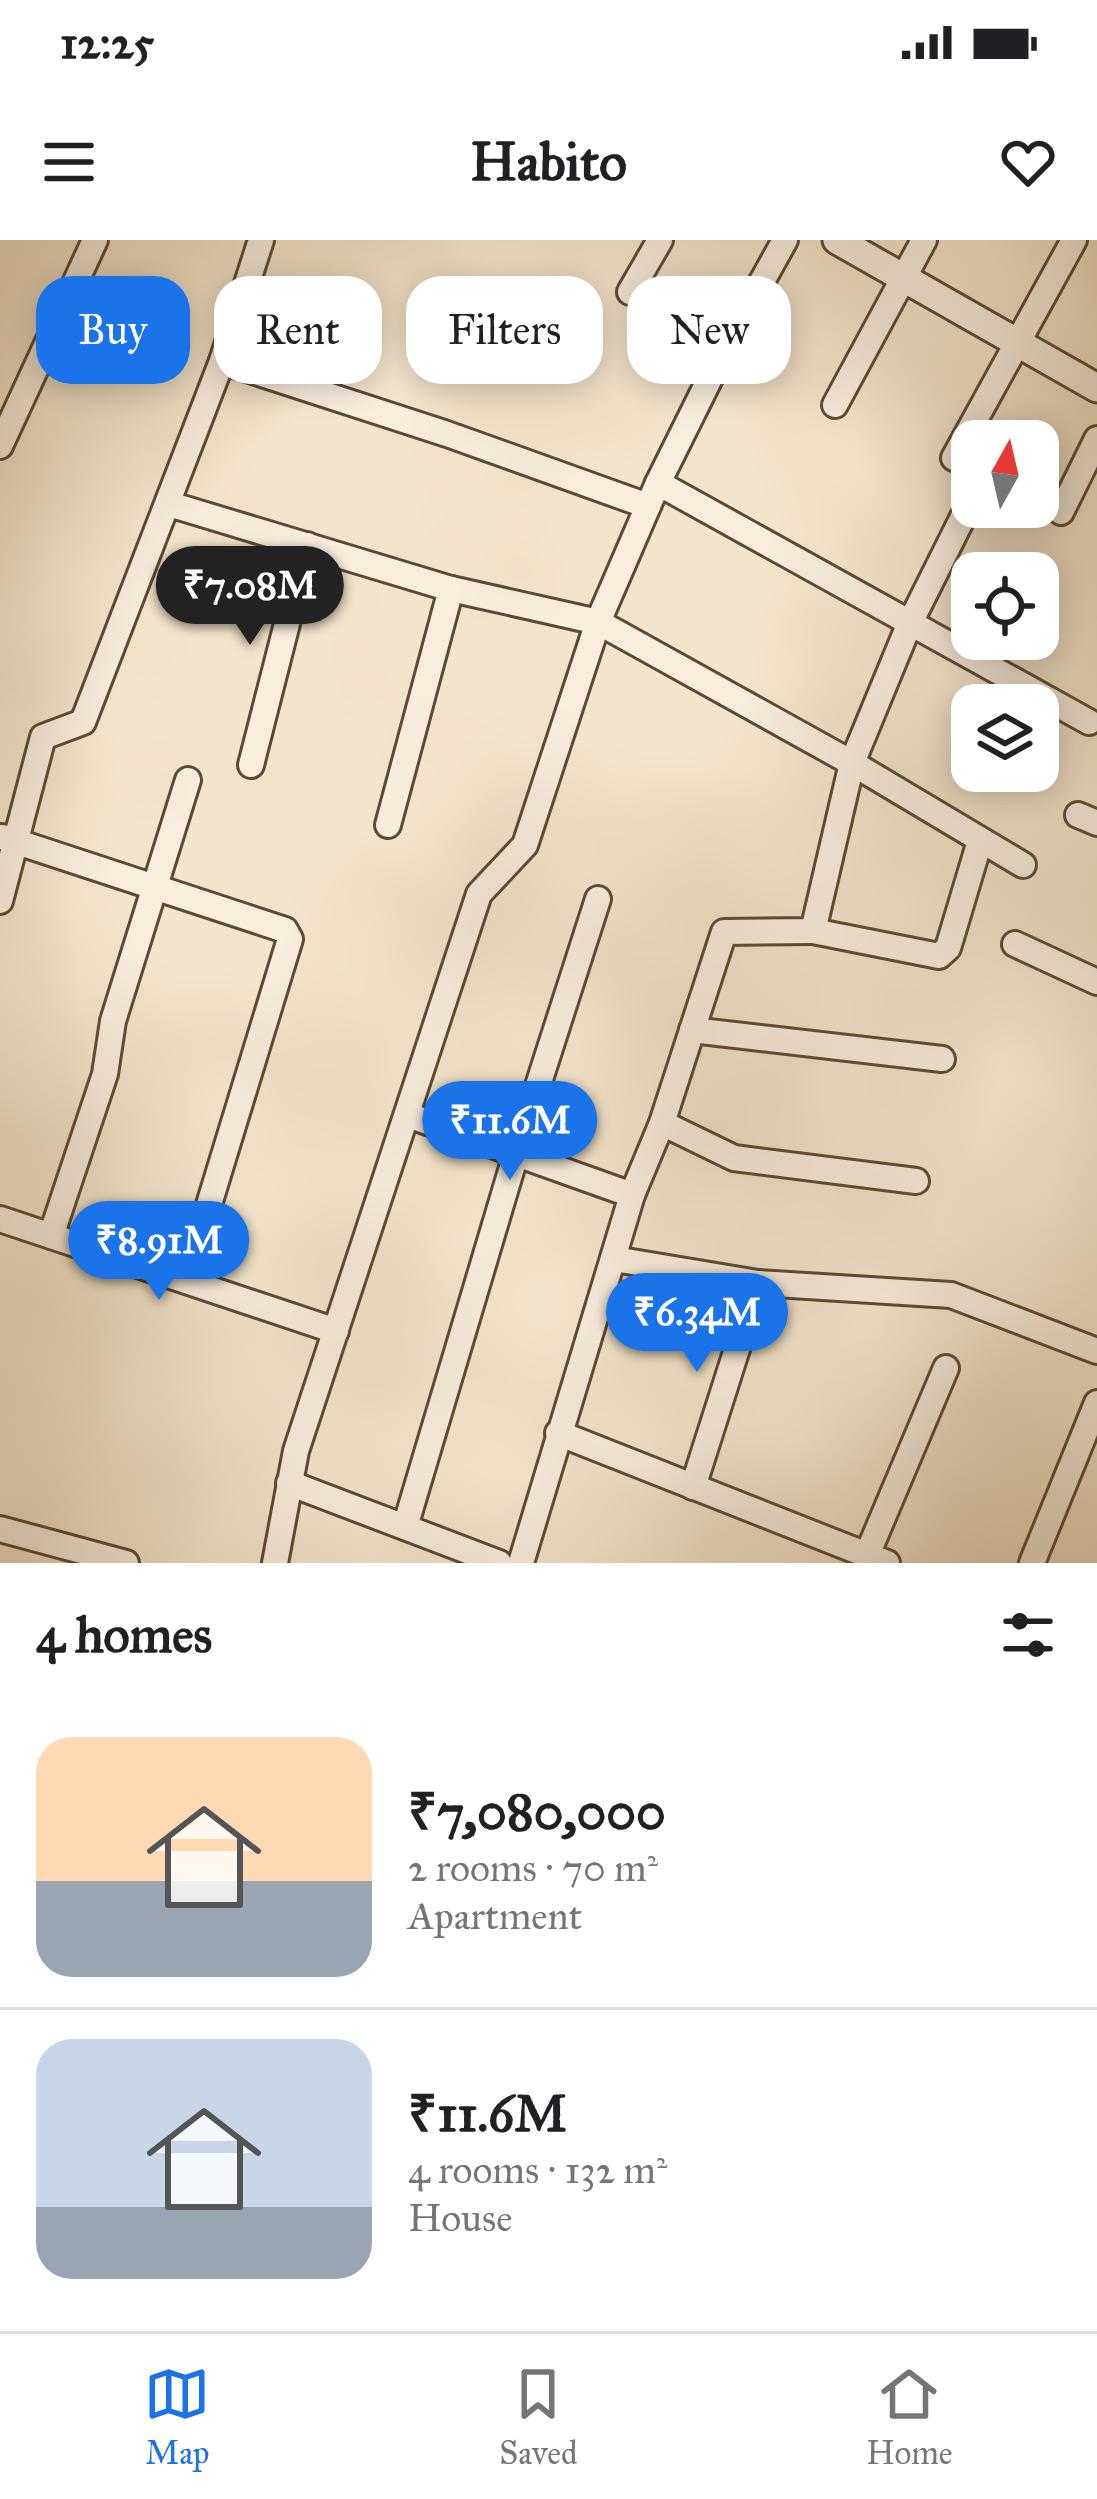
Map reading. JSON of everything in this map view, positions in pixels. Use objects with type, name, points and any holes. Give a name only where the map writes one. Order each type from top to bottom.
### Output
[{"type":"street","points":[[0,446],[95,240]]},
{"type":"street","points":[[249,276],[261,240]]},
{"type":"street","points":[[639,276],[659,240]]},
{"type":"street","points":[[274,1563],[296,1451],[479,894],[525,844],[598,622],[653,494],[785,240]]},
{"type":"street","points":[[837,240],[1097,388]]},
{"type":"street","points":[[835,405],[924,240]]},
{"type":"street","points":[[975,420],[1074,240]]},
{"type":"street","points":[[0,901],[8,838],[43,737],[83,722],[214,383]]},
{"type":"street","points":[[293,384],[653,494],[1089,722]]},
{"type":"street","points":[[1061,512],[1097,439]]},
{"type":"street","points":[[169,504],[451,589],[598,622],[852,763],[1023,865]]},
{"type":"street","points":[[813,931],[852,763],[909,625],[958,528]]},
{"type":"street","points":[[251,765],[307,545]]},
{"type":"street","points":[[388,825],[451,589]]},
{"type":"street","points":[[51,1236],[105,1074],[113,1022],[188,780]]},
{"type":"street","points":[[8,838],[285,930],[290,939],[186,1280]]},
{"type":"street","points":[[521,1563],[632,1195],[662,1123],[724,932],[813,931],[939,956],[948,948],[980,841]]},
{"type":"street","points":[[405,1527],[598,899]]},
{"type":"street","points":[[1015,944],[1097,982]]},
{"type":"street","points":[[692,1030],[942,1059]]},
{"type":"street","points":[[408,1114],[632,1195]]},
{"type":"street","points":[[662,1123],[734,1158],[916,1181]]},
{"type":"street","points":[[0,1219],[336,1331]]},
{"type":"street","points":[[614,1259],[758,1282],[951,1295],[1097,1351]]},
{"type":"street","points":[[693,1486],[758,1282]]},
{"type":"street","points":[[558,1433],[877,1559],[946,1368]]},
{"type":"street","points":[[1033,1563],[1097,1403]]},
{"type":"street","points":[[290,1483],[499,1563]]},
{"type":"street","points":[[0,1529],[126,1563]]}]
